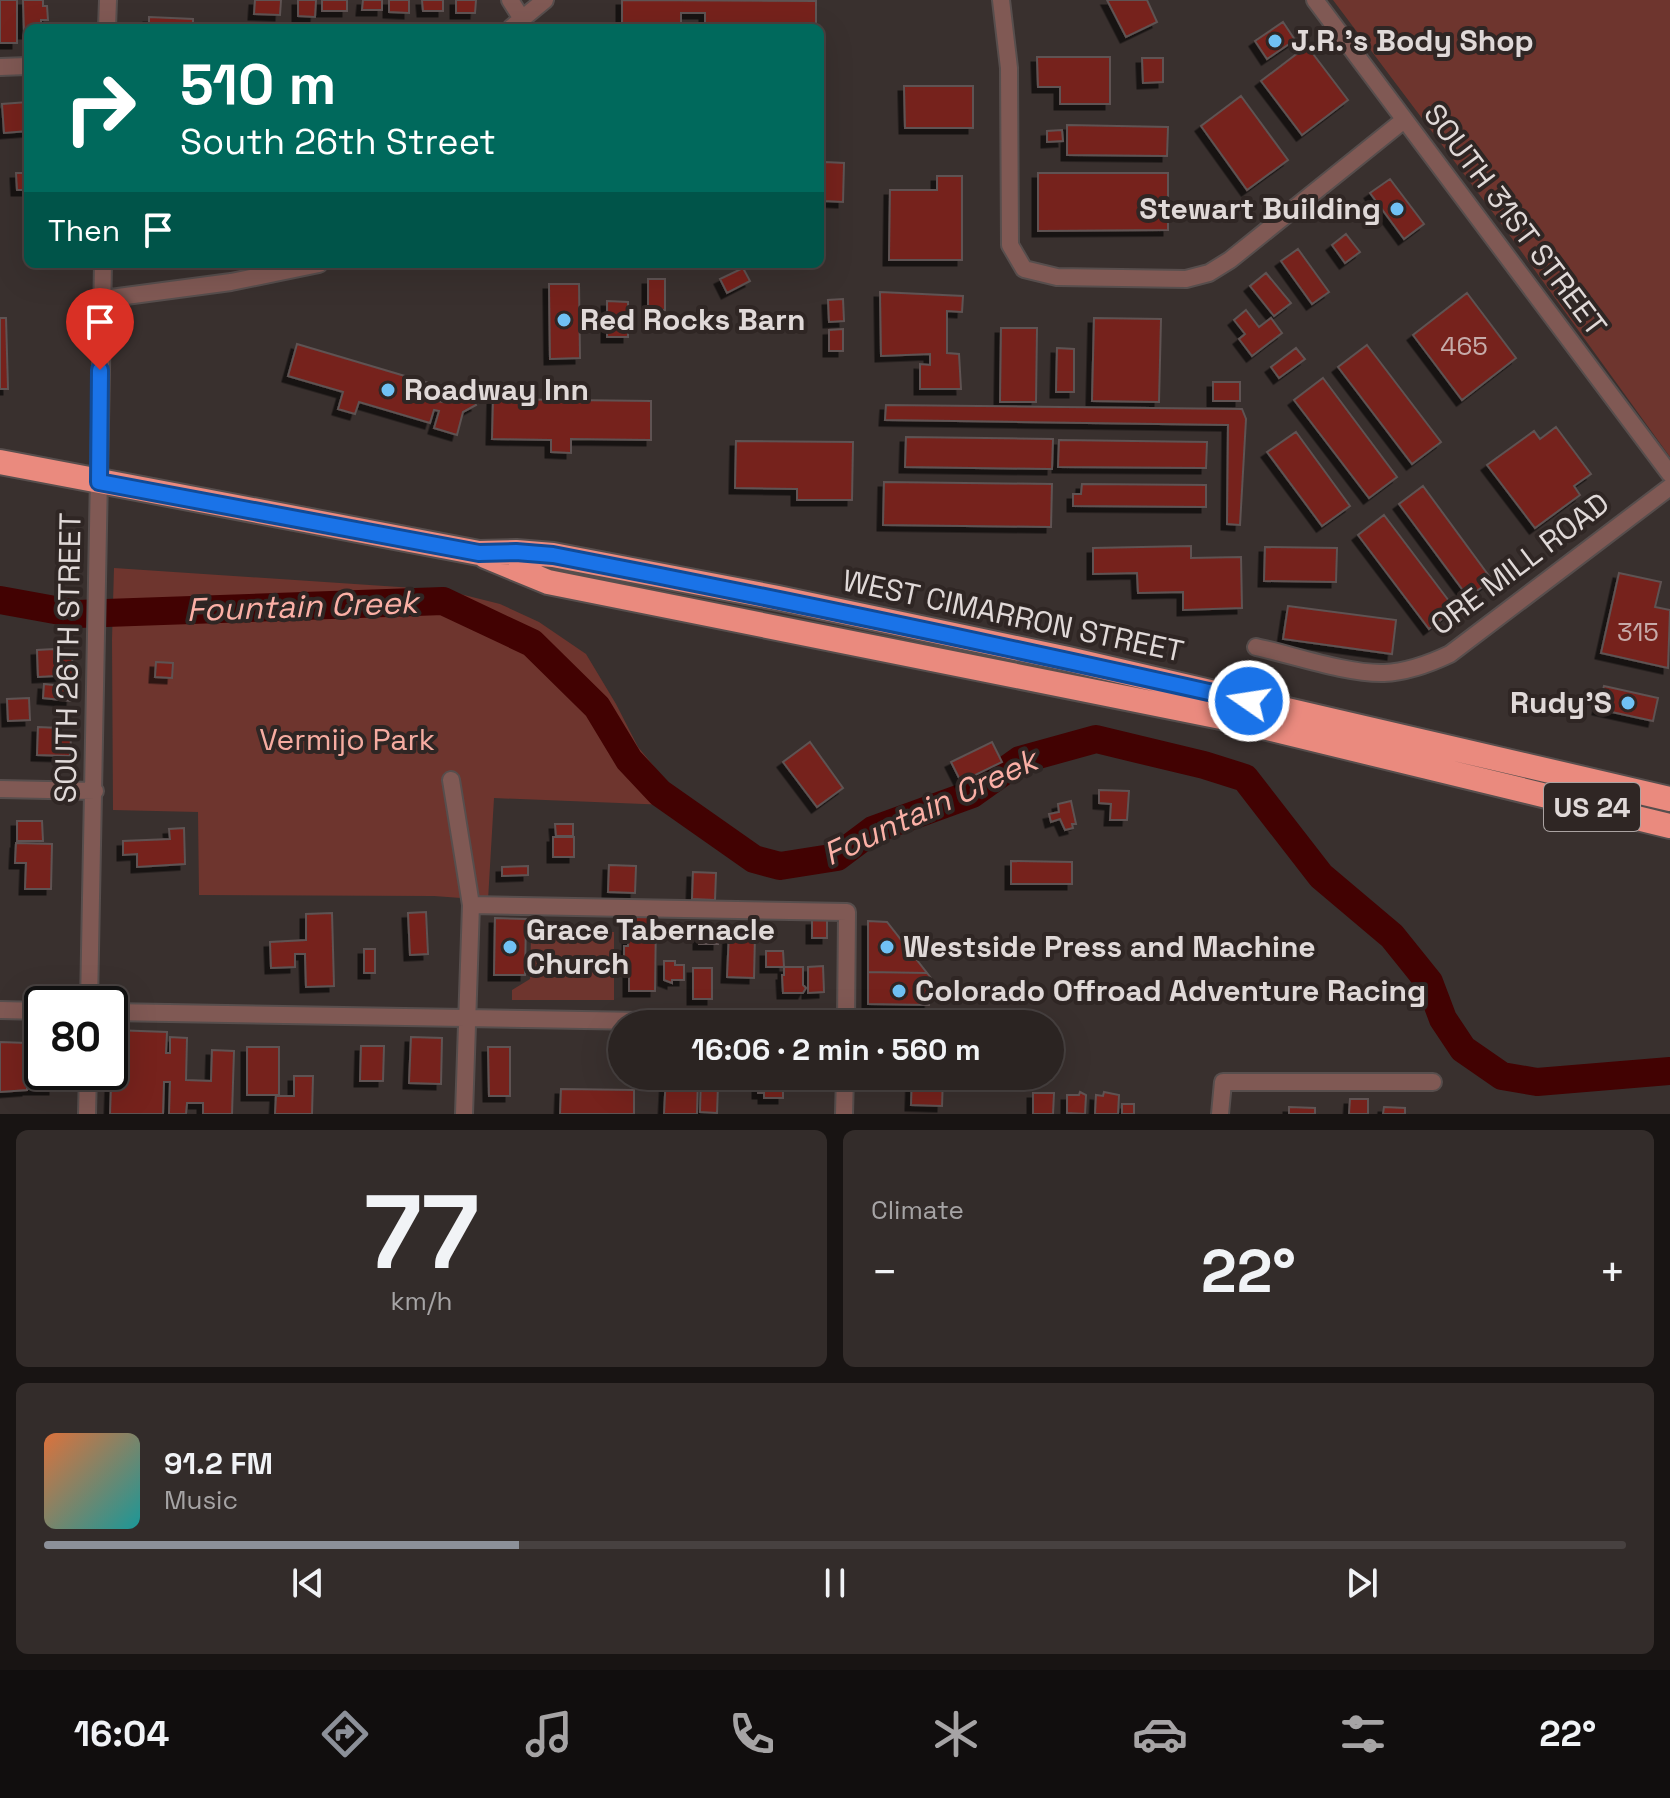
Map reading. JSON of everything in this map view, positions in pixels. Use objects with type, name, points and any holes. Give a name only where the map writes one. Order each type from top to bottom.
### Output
[{"type":"highway","name":"WEST CIMARRON STREET","points":[[0,462],[479,553],[553,555],[778,598],[1068,659],[1670,799]]},
{"type":"highway","name":"WEST CIMARRON STREET","points":[[479,553],[548,582],[1226,718],[1670,826]]},
{"type":"street","points":[[107,24],[108,0]]},
{"type":"street","points":[[510,0],[516,23],[545,0]]},
{"type":"street","points":[[1001,0],[1009,68],[1010,245],[1024,269],[1057,277],[1186,279],[1209,273],[1230,260],[1404,120]]},
{"type":"street","name":"SOUTH 31ST STREET","points":[[1315,0],[1670,474]]},
{"type":"street","points":[[0,67],[24,66]]},
{"type":"street","name":"SOUTH 26TH STREET","points":[[90,986],[103,268]]},
{"type":"street","points":[[103,299],[231,282],[299,268]]},
{"type":"street","name":"ORE MILL ROAD","points":[[1256,647],[1383,673],[1409,670],[1430,663],[1450,654],[1670,487]]},
{"type":"street","points":[[451,780],[471,905],[464,1114]]},
{"type":"street","points":[[0,789],[95,791]]},
{"type":"street","points":[[471,905],[847,912],[846,1010]]},
{"type":"street","points":[[0,1010],[24,1011]]},
{"type":"street","points":[[128,1012],[608,1021]]},
{"type":"street","points":[[1220,1114],[1223,1082],[1433,1082]]},
{"type":"street","points":[[87,1114],[88,1090]]},
{"type":"street","points":[[844,1114],[845,1090]]},
{"type":"green space","points":[[1333,0],[1670,0],[1670,457],[1500,222]]},
{"type":"green space","name":"Vermijo Park","points":[[114,568],[444,590],[500,604],[539,622],[586,654],[638,747],[670,786],[693,806],[494,798],[488,900],[434,896],[199,895],[198,812],[113,810]]},
{"type":"green space","points":[[534,932],[614,932],[614,1000],[512,1000],[512,990],[530,979],[531,937]]},
{"type":"building","points":[[0,0],[17,0],[17,43],[0,43]]},
{"type":"building","points":[[23,0],[43,0],[43,6],[47,6],[48,20],[41,20],[41,24],[24,24],[24,33]]},
{"type":"building","points":[[255,0],[281,0],[280,15],[254,14]]},
{"type":"building","points":[[298,0],[316,0],[315,17],[298,16]]},
{"type":"building","points":[[322,0],[347,0],[347,11],[322,11]]},
{"type":"building","points":[[363,0],[382,0],[382,10],[362,10]]},
{"type":"building","points":[[389,0],[409,0],[409,13],[389,12]]},
{"type":"building","points":[[422,0],[443,0],[443,11],[423,11]]},
{"type":"building","points":[[456,0],[476,0],[475,13],[456,13]]},
{"type":"building","points":[[622,0],[816,1],[816,24],[705,24],[705,13],[681,13],[681,24],[622,24]]},
{"type":"building","points":[[1107,0],[1147,0],[1157,22],[1126,37]]},
{"type":"building","points":[[149,17],[193,19],[193,24],[149,24]]},
{"type":"building","name":"J.R.'s Body Shop","points":[[1283,22],[1295,40],[1267,59],[1255,41]]},
{"type":"building","points":[[1307,46],[1348,100],[1302,135],[1261,81]]},
{"type":"building","points":[[1037,57],[1110,57],[1110,104],[1060,104],[1060,87],[1038,87]]},
{"type":"building","points":[[1142,58],[1163,58],[1163,82],[1143,83]]},
{"type":"building","points":[[904,86],[973,86],[973,128],[905,128]]},
{"type":"building","points":[[1241,96],[1288,160],[1247,190],[1201,126]]},
{"type":"building","points":[[24,102],[24,131],[4,133],[2,104]]},
{"type":"building","points":[[1067,125],[1168,127],[1167,156],[1067,155]]},
{"type":"building","points":[[1062,130],[1063,141],[1047,142],[1047,131]]},
{"type":"building","points":[[825,162],[844,163],[843,202],[824,201]]},
{"type":"building","points":[[16,173],[24,173],[24,190],[17,190]]},
{"type":"building","points":[[1038,173],[1168,173],[1168,230],[1038,231]]},
{"type":"building","points":[[937,176],[962,176],[962,260],[889,260],[890,190],[937,190]]},
{"type":"building","name":"Stewart Building","points":[[1390,179],[1424,224],[1404,239],[1370,193]]},
{"type":"building","points":[[1346,234],[1360,252],[1345,263],[1332,245]]},
{"type":"building","points":[[1298,249],[1329,292],[1312,304],[1281,261]]},
{"type":"building","points":[[743,268],[750,281],[727,293],[720,279]]},
{"type":"building","points":[[1266,273],[1291,303],[1274,316],[1250,286]]},
{"type":"building","points":[[648,279],[665,279],[665,310],[648,310]]},
{"type":"building","points":[[549,284],[579,284],[580,358],[550,359]]},
{"type":"building","points":[[880,292],[963,296],[962,312],[947,311],[947,353],[959,354],[961,389],[920,389],[920,364],[930,365],[930,354],[881,356]]},
{"type":"building","points":[[1467,293],[1516,358],[1462,400],[1413,335]]},
{"type":"building","points":[[843,299],[844,321],[829,322],[828,300]]},
{"type":"building","points":[[607,301],[628,302],[628,337],[607,337]]},
{"type":"building","points":[[1246,310],[1259,327],[1271,318],[1282,333],[1252,356],[1239,339],[1245,334],[1234,320]]},
{"type":"building","points":[[0,318],[6,318],[8,389],[0,389]]},
{"type":"building","points":[[1094,318],[1161,319],[1159,402],[1092,401]]},
{"type":"building","points":[[1001,328],[1037,328],[1036,402],[1000,402]]},
{"type":"building","points":[[843,329],[843,351],[829,351],[829,330]]},
{"type":"building","name":"Roadway Inn","points":[[297,344],[442,387],[438,401],[443,402],[448,387],[469,393],[476,405],[463,412],[457,435],[434,428],[439,411],[434,410],[430,423],[359,402],[355,414],[338,409],[343,392],[288,376]]},
{"type":"building","points":[[1367,345],[1441,442],[1412,464],[1338,367]]},
{"type":"building","points":[[1057,348],[1074,349],[1074,392],[1056,392]]},
{"type":"building","points":[[1296,348],[1305,359],[1279,378],[1271,367]]},
{"type":"building","points":[[1323,378],[1397,477],[1369,498],[1294,400]]},
{"type":"building","points":[[1213,382],[1240,382],[1240,401],[1213,401]]},
{"type":"building","points":[[493,399],[651,401],[651,440],[571,439],[571,453],[551,452],[551,440],[492,439]]},
{"type":"building","points":[[886,405],[1242,409],[1246,419],[1240,525],[1227,524],[1228,425],[885,420]]},
{"type":"building","points":[[1556,427],[1591,474],[1574,486],[1580,495],[1535,528],[1487,465],[1534,431],[1540,439]]},
{"type":"building","points":[[1296,432],[1350,506],[1322,526],[1267,452]]},
{"type":"building","points":[[906,437],[1053,439],[1052,469],[905,467]]},
{"type":"building","points":[[1059,440],[1207,442],[1206,468],[1058,467]]},
{"type":"building","points":[[736,441],[853,442],[852,500],[797,500],[797,489],[735,488]]},
{"type":"building","points":[[884,482],[1052,484],[1051,527],[883,525]]},
{"type":"building","points":[[1082,484],[1206,485],[1206,507],[1073,506],[1073,494],[1081,494]]},
{"type":"building","points":[[1423,486],[1492,580],[1468,597],[1399,504]]},
{"type":"building","points":[[1384,515],[1455,609],[1429,629],[1358,535]]},
{"type":"building","points":[[1191,546],[1191,558],[1241,557],[1242,608],[1183,610],[1183,592],[1138,593],[1137,573],[1093,574],[1093,548]]},
{"type":"building","points":[[1265,547],[1337,548],[1336,582],[1264,581]]},
{"type":"building","points":[[1619,573],[1661,582],[1655,607],[1670,610],[1668,668],[1601,653]]},
{"type":"building","points":[[1288,606],[1396,620],[1392,654],[1283,639]]},
{"type":"building","points":[[54,649],[54,657],[72,657],[73,675],[38,677],[37,650]]},
{"type":"building","points":[[156,662],[173,663],[172,678],[155,677]]},
{"type":"building","points":[[44,684],[72,687],[71,701],[43,698]]},
{"type":"building","name":"Rudy'S","points":[[1604,686],[1658,698],[1653,721],[1598,709]]},
{"type":"building","points":[[29,698],[30,720],[8,721],[7,699]]},
{"type":"building","points":[[38,727],[59,728],[59,736],[71,736],[70,756],[37,755]]},
{"type":"building","points":[[810,742],[843,788],[817,807],[783,762]]},
{"type":"building","points":[[992,742],[1002,762],[961,782],[951,762]]},
{"type":"building","points":[[1099,790],[1129,791],[1127,820],[1110,820],[1111,804],[1099,803]]},
{"type":"building","points":[[1071,801],[1076,824],[1065,830],[1060,819],[1051,822],[1049,814],[1059,812],[1058,804]]},
{"type":"building","points":[[17,821],[42,821],[43,841],[17,841]]},
{"type":"building","points":[[555,824],[573,824],[573,836],[556,836]]},
{"type":"building","points":[[184,828],[185,864],[137,867],[137,854],[123,855],[123,841],[170,839],[169,829]]},
{"type":"building","points":[[553,837],[574,837],[574,857],[553,857]]},
{"type":"building","points":[[16,843],[52,844],[51,889],[25,889],[26,863],[15,863]]},
{"type":"building","points":[[1011,861],[1072,862],[1072,884],[1011,884]]},
{"type":"building","points":[[609,865],[636,866],[635,893],[608,892]]},
{"type":"building","points":[[528,866],[528,875],[502,876],[502,867]]},
{"type":"building","points":[[693,872],[716,873],[715,900],[692,899]]},
{"type":"building","points":[[426,912],[428,954],[410,955],[408,913]]},
{"type":"building","points":[[332,913],[334,986],[306,987],[305,954],[295,954],[295,967],[271,968],[270,942],[306,940],[306,914]]},
{"type":"building","points":[[629,916],[656,917],[655,991],[629,991],[629,961],[624,961],[624,946],[628,946]]},
{"type":"building","name":"Grace Tabernacle Church","points":[[495,918],[526,919],[525,975],[494,975]]},
{"type":"building","points":[[827,919],[827,938],[812,938],[812,920]]},
{"type":"building","name":"Westside Press and Machine","points":[[868,921],[887,922],[927,973],[868,972]]},
{"type":"building","points":[[718,925],[718,944],[699,944],[699,926]]},
{"type":"building","points":[[729,933],[755,934],[754,978],[727,977]]},
{"type":"building","points":[[364,949],[375,949],[375,973],[364,973]]},
{"type":"building","points":[[766,951],[783,951],[784,967],[766,967]]},
{"type":"building","points":[[664,961],[684,965],[684,980],[672,980],[672,983],[664,980]]},
{"type":"building","points":[[823,966],[824,992],[808,993],[808,967]]},
{"type":"building","points":[[784,967],[803,967],[803,985],[806,988],[803,993],[783,993]]},
{"type":"building","points":[[693,968],[712,968],[712,999],[693,999]]},
{"type":"building","name":"Colorado Offroad Adventure Racing","points":[[868,972],[927,973],[931,978],[929,1005],[868,1004]]},
{"type":"building","points":[[128,1031],[167,1032],[166,1053],[170,1053],[170,1037],[187,1038],[186,1080],[211,1081],[212,1050],[234,1051],[232,1114],[203,1114],[203,1103],[187,1103],[186,1114],[169,1114],[170,1082],[164,1082],[163,1114],[110,1114],[111,1090],[128,1090]]},
{"type":"building","points":[[411,1037],[442,1038],[441,1084],[409,1083]]},
{"type":"building","points":[[0,1042],[24,1043],[24,1090],[27,1090],[0,1092]]},
{"type":"building","points":[[361,1046],[384,1046],[383,1081],[360,1081]]},
{"type":"building","points":[[247,1047],[279,1047],[279,1095],[247,1095]]},
{"type":"building","points":[[488,1047],[510,1047],[510,1096],[489,1096]]},
{"type":"building","points":[[294,1076],[313,1076],[312,1114],[275,1114],[276,1096],[294,1096]]},
{"type":"building","points":[[561,1089],[634,1090],[634,1114],[560,1114]]},
{"type":"building","points":[[665,1090],[698,1090],[697,1114],[664,1114]]},
{"type":"building","points":[[701,1090],[718,1090],[717,1113],[700,1112]]},
{"type":"building","points":[[758,1090],[783,1090],[783,1098],[764,1098],[764,1093],[758,1093]]},
{"type":"building","points":[[912,1090],[943,1090],[942,1106],[911,1105]]},
{"type":"building","points":[[1080,1092],[1086,1095],[1085,1114],[1067,1113],[1067,1095],[1079,1095]]},
{"type":"building","points":[[1104,1092],[1119,1095],[1118,1114],[1095,1114],[1096,1095],[1103,1096]]},
{"type":"building","points":[[1033,1093],[1054,1093],[1053,1114],[1033,1114]]},
{"type":"building","points":[[1350,1099],[1368,1099],[1368,1114],[1349,1114]]},
{"type":"building","points":[[1122,1104],[1134,1104],[1134,1114],[1122,1114]]},
{"type":"building","points":[[1289,1107],[1315,1108],[1315,1114],[1289,1114]]},
{"type":"building","points":[[1384,1107],[1405,1108],[1405,1114],[1383,1114]]},
{"type":"waterway","name":"Fountain Creek","points":[[0,600],[77,614],[443,601],[532,643],[597,707],[629,760],[660,793],[754,859],[780,866],[837,857],[873,830],[972,794],[1020,760],[1096,739],[1204,765],[1245,778],[1321,876],[1392,936],[1429,982],[1443,1019],[1463,1049],[1502,1076],[1537,1082],[1670,1071]]},
{"type":"place","name":"J.R.'s Body Shop","points":[[1275,41]]},
{"type":"place","name":"Stewart Building","points":[[1397,209]]},
{"type":"place","name":"Red Rocks Barn","points":[[564,320]]},
{"type":"place","name":"Roadway Inn","points":[[388,390]]},
{"type":"place","name":"Rudy'S","points":[[1628,703]]},
{"type":"place","name":"Grace Tabernacle Church","points":[[510,947]]},
{"type":"place","name":"Westside Press and Machine","points":[[887,947]]},
{"type":"place","name":"Colorado Offroad Adventure Racing","points":[[899,991]]},
{"type":"route","points":[[100,370],[99,482],[129,485],[479,553],[553,555],[778,598],[1249,701]]}]
